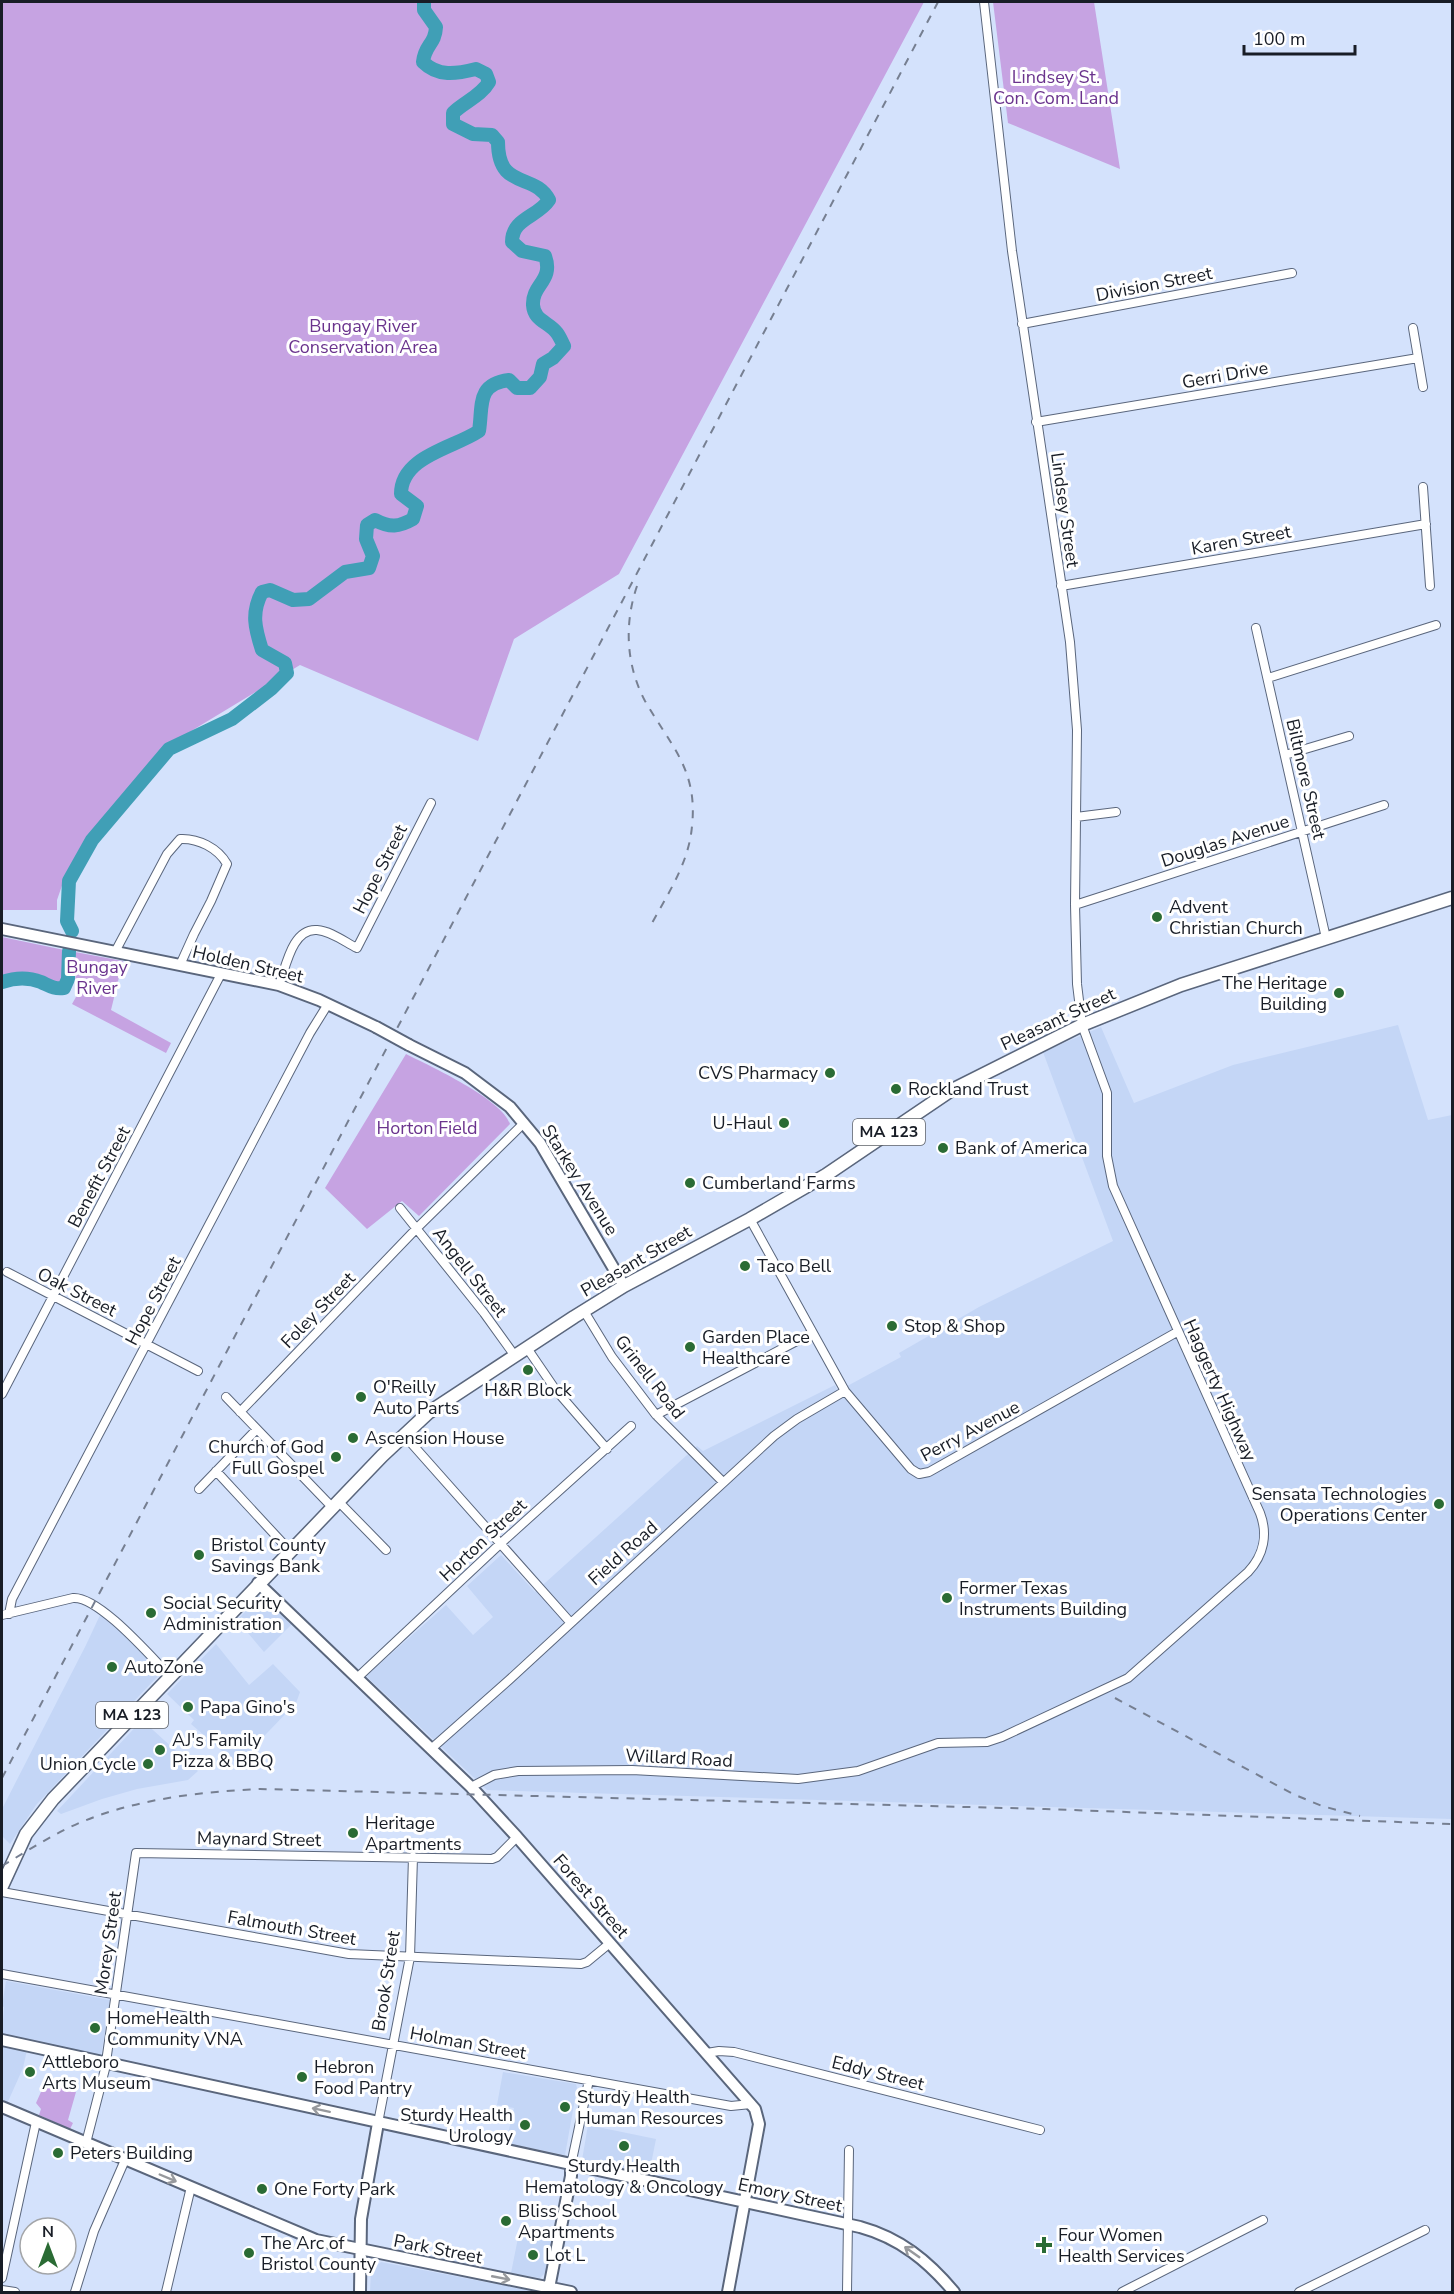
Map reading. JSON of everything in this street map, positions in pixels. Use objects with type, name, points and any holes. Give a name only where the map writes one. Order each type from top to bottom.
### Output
[{"type":"highway","name":"Pleasant Street","points":[[2,1886],[18,1850],[41,1813],[258,1583],[428,1413],[624,1286],[750,1219],[826,1175],[950,1091],[1082,1025],[1181,985],[1452,898]]},
{"type":"main road","name":"Holden Street","points":[[2,929],[279,985],[328,1004],[376,1027],[475,1080],[502,1100],[525,1123]]},
{"type":"main road","name":"Starkey Avenue","points":[[525,1123],[540,1143],[624,1286]]},
{"type":"main road","name":"Forest Street","points":[[258,1583],[471,1787],[752,2104]]},
{"type":"main road","name":"Emory Street","points":[[2,2040],[848,2224],[881,2234],[907,2248],[933,2268],[954,2292]]},
{"type":"main road","points":[[728,2292],[759,2124],[758,2115],[752,2104]]},
{"type":"main road","name":"Park Street","points":[[2,2107],[316,2240],[572,2292]]},
{"type":"main road","name":"Brook Street","points":[[360,2292],[363,2206],[378,2123]]},
{"type":"main road","points":[[549,2288],[571,2176],[571,2165]]},
{"type":"street","name":"Lindsey Street","points":[[984,2],[1005,201],[1074,680],[1077,730],[1075,905],[1077,984],[1082,1025]]},
{"type":"street","name":"Division Street","points":[[1022,324],[1292,273]]},
{"type":"street","points":[[1413,328],[1423,387]]},
{"type":"street","name":"Gerri Drive","points":[[1036,423],[1418,358]]},
{"type":"street","points":[[1423,487],[1430,586]]},
{"type":"street","name":"Karen Street","points":[[1061,586],[1426,524]]},
{"type":"street","points":[[1268,678],[1436,625]]},
{"type":"street","name":"Biltmore Street","points":[[1256,628],[1326,938]]},
{"type":"street","points":[[1285,755],[1349,736]]},
{"type":"street","name":"Hope Street","points":[[279,985],[296,940],[306,933],[316,930],[329,933],[357,948],[431,803]]},
{"type":"street","name":"Douglas Avenue","points":[[1075,905],[1384,805]]},
{"type":"street","points":[[1076,817],[1116,812]]},
{"type":"street","points":[[116,952],[167,854],[180,839],[189,839],[214,848],[227,864],[180,965]]},
{"type":"street","name":"Benefit Street","points":[[2,1394],[221,974]]},
{"type":"street","name":"Hope Street","points":[[5,1614],[310,1033],[328,1004]]},
{"type":"street","name":"Haggerty Highway","points":[[886,1760],[938,1743],[992,1741],[1122,1682],[1255,1564],[1264,1539],[1262,1518],[1113,1186],[1107,1156],[1107,1094],[1082,1025]]},
{"type":"street","name":"Foley Street","points":[[240,1412],[417,1228],[525,1123]]},
{"type":"street","name":"Angell Street","points":[[400,1208],[484,1313],[514,1356]]},
{"type":"street","name":"Perry Avenue","points":[[750,1219],[845,1391],[912,1470],[923,1474],[1177,1332]]},
{"type":"street","name":"Oak Street","points":[[7,1272],[198,1371]]},
{"type":"street","name":"Grinell Road","points":[[584,1311],[612,1357],[656,1415],[723,1482]]},
{"type":"street","points":[[656,1415],[812,1333]]},
{"type":"street","points":[[527,1348],[555,1389],[607,1449]]},
{"type":"street","name":"Field Road","points":[[431,1749],[785,1428],[845,1391]]},
{"type":"street","points":[[226,1396],[256,1430],[386,1550]]},
{"type":"street","name":"Horton Street","points":[[357,1678],[500,1544],[631,1426]]},
{"type":"street","points":[[199,1489],[256,1430]]},
{"type":"street","points":[[404,1435],[570,1622]]},
{"type":"street","points":[[216,1471],[290,1551]]},
{"type":"street","points":[[5,1614],[69,1598],[81,1598],[103,1610],[170,1676]]},
{"type":"street","name":"Willard Road","points":[[471,1787],[494,1775],[518,1771],[632,1770],[798,1779],[858,1771],[886,1760]]},
{"type":"street","name":"Maynard Street","points":[[136,1853],[494,1858],[517,1838]]},
{"type":"street","name":"Morey Street","points":[[86,2143],[106,2064],[136,1853]]},
{"type":"street","name":"Brook Street","points":[[378,2123],[410,1957],[413,1857]]},
{"type":"street","name":"Falmouth Street","points":[[2,1892],[349,1954],[581,1964],[587,1962],[610,1943]]},
{"type":"street","name":"Holman Street","points":[[2,1974],[732,2106],[752,2104]]},
{"type":"street","name":"Eddy Street","points":[[707,2054],[719,2051],[734,2052],[1040,2130]]},
{"type":"street","points":[[571,2165],[589,2080]]},
{"type":"street","points":[[2,2278],[36,2122]]},
{"type":"street","points":[[847,2292],[849,2150]]},
{"type":"street","points":[[75,2292],[94,2231],[125,2160]]},
{"type":"street","points":[[166,2292],[191,2187]]},
{"type":"street","points":[[1122,2292],[1263,2220]]},
{"type":"street","points":[[1299,2292],[1425,2230]]},
{"type":"street","points":[[2,2290],[15,2292]]},
{"type":"shaded area","points":[[1398,1025],[1428,1120],[1452,1115],[1452,1819],[487,1790],[366,1676],[446,1605],[473,1635],[493,1617],[467,1586],[501,1555],[535,1592],[697,1446],[703,1451],[835,1385],[838,1391],[901,1357],[899,1353],[979,1307],[1113,1241],[1043,1052],[1101,1027],[1134,1103],[1233,1065]]},
{"type":"shaded area","points":[[261,1601],[272,1605],[292,1624],[264,1652],[237,1620],[254,1603]]},
{"type":"shaded area","points":[[101,1613],[155,1666],[157,1677],[36,1805],[10,1844],[2,1836],[2,1809]]},
{"type":"shaded area","points":[[216,1644],[249,1685],[273,1664],[300,1692],[296,1703],[237,1764],[191,1724],[194,1720],[167,1694]]},
{"type":"shaded area","points":[[142,1720],[198,1771],[188,1780],[137,1789],[61,1814],[57,1811]]},
{"type":"shaded area","points":[[6,1981],[110,2000],[101,2056],[2,2034],[4,2007],[2,2006]]},
{"type":"shaded area","points":[[2,2045],[27,2050],[23,2068],[6,2106],[2,2104]]},
{"type":"shaded area","points":[[503,2072],[576,2084],[565,2155],[506,2143],[514,2108],[497,2105]]},
{"type":"shaded area","points":[[588,2125],[656,2139],[649,2174],[582,2160]]},
{"type":"shaded area","points":[[520,2228],[553,2237],[546,2272],[540,2278],[511,2273]]},
{"type":"shaded area","points":[[381,2262],[537,2292],[370,2292],[371,2270]]},
{"type":"green space","name":"Bungay River Conservation Area","points":[[2,2],[924,2],[619,574],[514,639],[478,741],[300,665],[178,739],[66,874],[57,900],[57,910],[2,910]]},
{"type":"green space","name":"Lindsey St. Con. Com. Land","points":[[993,2],[1094,2],[1120,169],[1008,123]]},
{"type":"green space","points":[[2,937],[69,951],[68,979],[64,988],[54,988],[36,980],[26,979],[2,982]]},
{"type":"green space","name":"Bungay River","points":[[75,952],[123,961],[111,1010],[171,1043],[166,1053],[72,1004],[76,997]]},
{"type":"green space","name":"Horton Field","points":[[406,1054],[480,1094],[504,1114],[510,1124],[419,1216],[402,1201],[367,1229],[325,1188]]},
{"type":"green space","points":[[45,2083],[76,2092],[68,2120],[73,2123],[70,2129],[39,2115],[41,2109],[36,2103]]},
{"type":"waterway","name":"Bungay River","points":[[72,931],[67,921],[69,881],[92,840],[169,749],[232,719],[271,689],[287,673],[285,663],[262,650],[255,614],[262,592],[270,590],[293,600],[309,599],[345,572],[369,568],[373,556],[366,539],[367,525],[375,520],[385,524],[399,525],[413,519],[417,506],[401,494],[403,481],[410,471],[431,455],[479,431],[483,398],[491,386],[509,380],[517,388],[530,388],[540,377],[543,364],[553,358],[564,346],[554,329],[539,318],[534,310],[534,298],[547,271],[545,256],[522,251],[512,242],[516,228],[549,200],[543,191],[510,175],[504,168],[498,142],[492,135],[473,134],[453,124],[453,113],[482,91],[489,82],[486,74],[476,69],[448,73],[435,70],[423,62],[426,51],[434,38],[436,27],[424,10],[424,2]]},
{"type":"waterway","name":"Bungay River","points":[[2,982],[26,979],[36,980],[54,988],[64,988],[68,979],[69,951]]},
{"type":"railway","points":[[2,1778],[938,2]]},
{"type":"railway","points":[[637,586],[629,630],[634,673],[645,701],[673,746],[687,774],[693,806],[690,839],[683,864],[652,923]]},
{"type":"railway","points":[[1115,1698],[1293,1794],[1322,1806],[1360,1816]]},
{"type":"railway","points":[[2,1866],[79,1823],[123,1808],[168,1798],[260,1789],[1045,1809],[1452,1824]]},
{"type":"place","name":"Advent Christian Church","points":[[1157,917]]},
{"type":"place","name":"The Heritage Building","points":[[1339,993]]},
{"type":"place","name":"CVS Pharmacy","points":[[830,1073]]},
{"type":"place","name":"Rockland Trust","points":[[896,1089]]},
{"type":"place","name":"U-Haul","points":[[784,1123]]},
{"type":"place","name":"Bank of America","points":[[943,1148]]},
{"type":"place","name":"Cumberland Farms","points":[[690,1183]]},
{"type":"place","name":"Taco Bell","points":[[745,1266]]},
{"type":"place","name":"Stop & Shop","points":[[892,1326]]},
{"type":"place","name":"Garden Place Healthcare","points":[[690,1347]]},
{"type":"place","name":"H&R Block","points":[[528,1370]]},
{"type":"place","name":"O'Reilly Auto Parts","points":[[361,1397]]},
{"type":"place","name":"Ascension House","points":[[353,1438]]},
{"type":"place","name":"Church of God Full Gospel","points":[[336,1457]]},
{"type":"place","name":"Sensata Technologies Operations Center","points":[[1439,1504]]},
{"type":"place","name":"Bristol County Savings Bank","points":[[199,1555]]},
{"type":"place","name":"Former Texas Instruments Building","points":[[947,1598]]},
{"type":"place","name":"Social Security Administration","points":[[151,1613]]},
{"type":"place","name":"AutoZone","points":[[112,1667]]},
{"type":"place","name":"Papa Gino's","points":[[188,1707]]},
{"type":"place","name":"AJ's Family Pizza & BBQ","points":[[160,1750]]},
{"type":"place","name":"Union Cycle","points":[[148,1764]]},
{"type":"place","name":"Heritage Apartments","points":[[353,1833]]},
{"type":"place","name":"HomeHealth Community VNA","points":[[95,2028]]},
{"type":"place","name":"Attleboro Arts Museum","points":[[30,2072]]},
{"type":"place","name":"Hebron Food Pantry","points":[[302,2077]]},
{"type":"place","name":"Sturdy Health Human Resources","points":[[565,2107]]},
{"type":"place","name":"Sturdy Health Urology","points":[[525,2125]]},
{"type":"place","name":"Sturdy Health Hematology & Oncology","points":[[624,2146]]},
{"type":"place","name":"Peters Building","points":[[58,2153]]},
{"type":"place","name":"One Forty Park","points":[[262,2189]]},
{"type":"place","name":"Bliss School Apartments","points":[[506,2221]]},
{"type":"place","name":"Four Women Health Services","points":[[1044,2245]]},
{"type":"place","name":"The Arc of Bristol County","points":[[249,2253]]},
{"type":"place","name":"Lot L","points":[[533,2255]]}]
